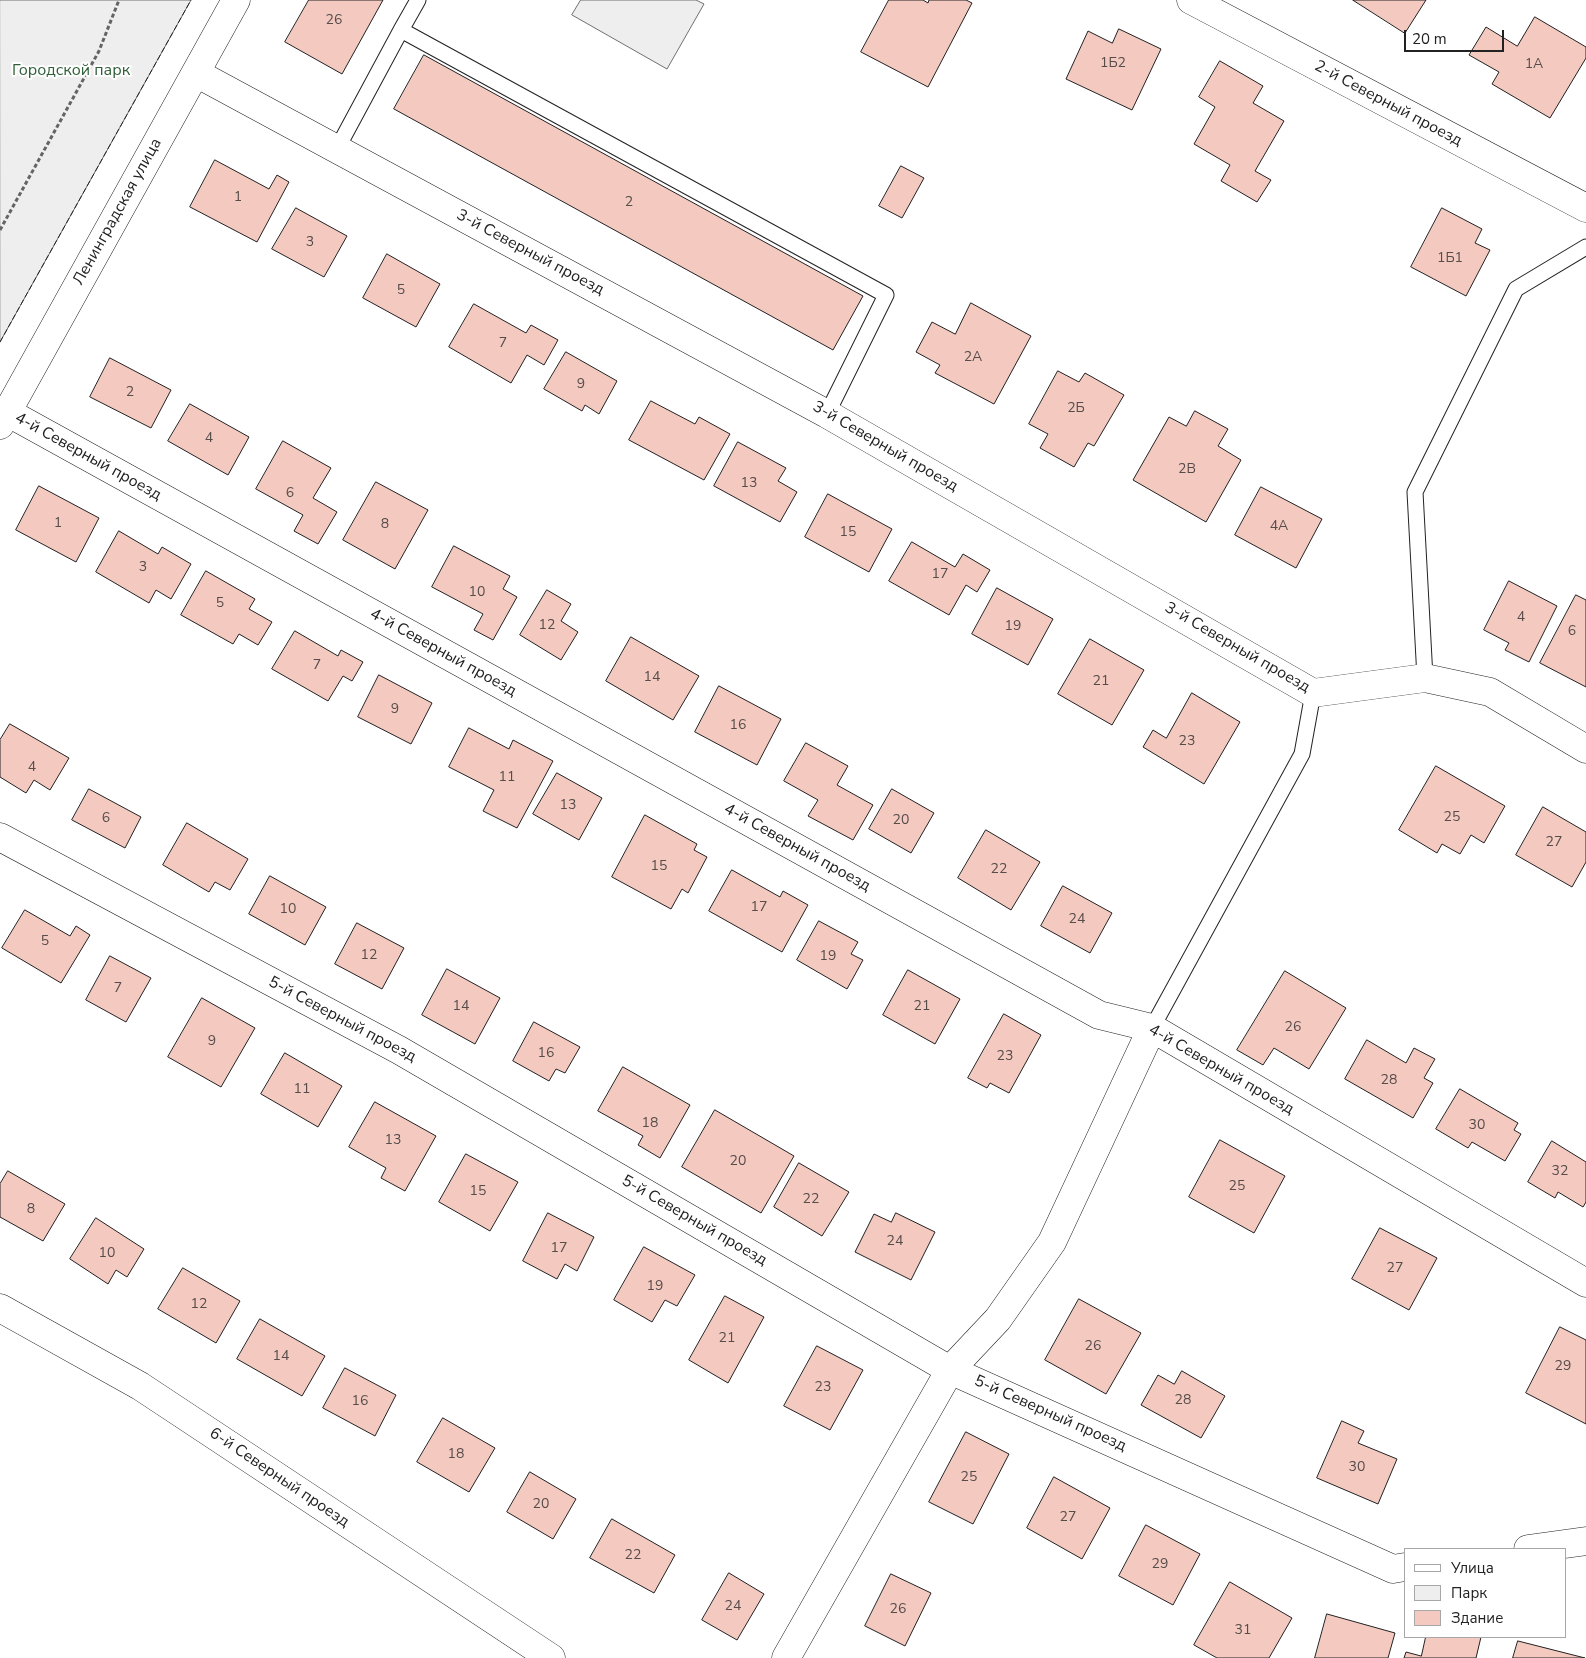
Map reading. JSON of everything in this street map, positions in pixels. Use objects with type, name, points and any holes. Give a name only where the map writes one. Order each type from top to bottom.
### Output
[{"type":"street","name":"Ленинградская улица","points":[[4,418],[236,0]]},
{"type":"street","name":"2-й Северный проезд","points":[[1191,0],[1586,208]]},
{"type":"street","name":"3-й Северный проезд","points":[[196,73],[827,414],[1313,693],[1426,678],[1490,692],[1586,749]]},
{"type":"street","name":"4-й Северный проезд","points":[[4,418],[1099,1015],[1152,1028],[1586,1283]]},
{"type":"street","name":"5-й Северный проезд","points":[[0,837],[399,1050],[950,1370],[1393,1569],[1404,1567]]},
{"type":"street","points":[[786,1658],[950,1370],[998,1319],[1052,1242],[1152,1028]]},
{"type":"street","name":"6-й Северный проезд","points":[[0,1308],[140,1386],[551,1658]]},
{"type":"street","points":[[1535,1548],[1586,1541]]},
{"type":"lane","points":[[337,149],[418,0]]},
{"type":"lane","points":[[402,30],[886,295],[827,414]]},
{"type":"lane","points":[[1426,678],[1415,492],[1516,289],[1586,246]]},
{"type":"lane","points":[[1152,1028],[1302,754],[1313,693]]},
{"type":"path","points":[[0,230],[99,51],[119,0]]},
{"type":"green space","name":"Городской парк","points":[[0,0],[191,0],[0,342]]},
{"type":"green space","points":[[581,0],[696,0],[704,4],[667,69],[572,15]]},
{"type":"building","points":[[309,0],[383,0],[342,74],[285,42]]},
{"type":"building","points":[[889,0],[923,0],[928,3],[929,0],[966,0],[972,3],[928,87],[861,52]]},
{"type":"building","points":[[1353,0],[1426,0],[1405,33]]},
{"type":"building","points":[[1535,17],[1586,47],[1586,58],[1550,118],[1492,84],[1499,72],[1469,55],[1486,27],[1517,46]]},
{"type":"building","points":[[1119,29],[1161,49],[1132,110],[1066,79],[1088,31],[1112,43]]},
{"type":"building","points":[[424,55],[863,296],[833,350],[394,109]]},
{"type":"building","points":[[1220,61],[1263,86],[1253,103],[1284,121],[1255,171],[1271,180],[1257,202],[1221,181],[1230,165],[1194,144],[1215,107],[1199,97]]},
{"type":"building","points":[[215,160],[269,189],[277,175],[289,182],[257,242],[190,207]]},
{"type":"building","points":[[901,166],[924,178],[902,218],[879,206]]},
{"type":"building","points":[[296,208],[347,236],[324,277],[272,249]]},
{"type":"building","points":[[1442,208],[1482,229],[1475,243],[1490,250],[1466,296],[1411,267]]},
{"type":"building","points":[[387,254],[440,284],[416,327],[363,298]]},
{"type":"building","points":[[971,303],[1031,336],[994,404],[935,373],[940,365],[916,352],[932,322],[955,334]]},
{"type":"building","points":[[474,304],[526,333],[531,325],[558,340],[544,365],[527,355],[511,383],[449,347]]},
{"type":"building","points":[[566,352],[617,381],[599,414],[585,405],[582,411],[544,389]]},
{"type":"building","points":[[110,358],[171,390],[151,428],[90,397]]},
{"type":"building","points":[[1058,371],[1079,382],[1085,373],[1124,395],[1094,446],[1088,443],[1074,467],[1040,448],[1048,434],[1029,424]]},
{"type":"building","points":[[651,401],[695,424],[699,417],[730,434],[704,480],[629,440]]},
{"type":"building","points":[[190,404],[249,437],[228,475],[168,441]]},
{"type":"building","points":[[1195,411],[1228,429],[1218,446],[1241,460],[1206,522],[1133,480],[1169,417],[1186,426]]},
{"type":"building","points":[[283,441],[331,468],[313,498],[337,512],[318,544],[294,531],[303,515],[256,489]]},
{"type":"building","points":[[738,442],[786,468],[778,481],[797,492],[780,522],[714,486]]},
{"type":"building","points":[[376,482],[428,510],[395,569],[343,540]]},
{"type":"building","points":[[39,486],[99,518],[76,562],[16,530]]},
{"type":"building","points":[[1261,487],[1322,519],[1296,568],[1235,535]]},
{"type":"building","points":[[828,494],[892,529],[869,572],[805,537]]},
{"type":"building","points":[[119,531],[158,554],[162,547],[191,564],[171,599],[156,590],[149,603],[96,572]]},
{"type":"building","points":[[912,542],[955,567],[963,554],[990,570],[977,592],[966,585],[949,615],[889,581]]},
{"type":"building","points":[[454,546],[510,576],[503,589],[517,597],[493,640],[474,630],[483,614],[432,587]]},
{"type":"building","points":[[206,571],[255,599],[249,609],[272,622],[258,645],[239,634],[233,644],[181,615]]},
{"type":"building","points":[[1509,581],[1557,606],[1529,662],[1505,650],[1509,643],[1484,630]]},
{"type":"building","points":[[997,588],[1053,619],[1028,665],[972,634]]},
{"type":"building","points":[[547,590],[571,604],[561,621],[578,632],[561,660],[520,635]]},
{"type":"building","points":[[1576,595],[1586,600],[1586,687],[1540,663]]},
{"type":"building","points":[[295,631],[338,656],[341,650],[363,662],[352,681],[343,676],[328,701],[272,669]]},
{"type":"building","points":[[631,637],[699,676],[673,720],[606,681]]},
{"type":"building","points":[[1090,639],[1144,670],[1112,725],[1058,694]]},
{"type":"building","points":[[379,675],[432,703],[411,744],[358,717]]},
{"type":"building","points":[[719,686],[781,719],[757,765],[695,732]]},
{"type":"building","points":[[1192,693],[1240,722],[1204,784],[1143,747],[1153,730],[1166,738]]},
{"type":"building","points":[[10,724],[69,758],[50,790],[34,780],[26,793],[0,777],[0,740]]},
{"type":"building","points":[[469,728],[509,749],[513,740],[553,761],[517,828],[483,811],[494,790],[449,767]]},
{"type":"building","points":[[806,743],[848,766],[837,785],[873,805],[853,840],[808,816],[818,800],[784,781]]},
{"type":"building","points":[[1436,766],[1505,806],[1484,843],[1471,835],[1460,854],[1442,844],[1437,853],[1399,830]]},
{"type":"building","points":[[557,773],[602,798],[579,840],[533,814]]},
{"type":"building","points":[[89,789],[141,817],[125,848],[72,820]]},
{"type":"building","points":[[892,789],[934,813],[911,853],[869,829]]},
{"type":"building","points":[[1543,807],[1586,832],[1586,862],[1572,887],[1516,855]]},
{"type":"building","points":[[645,815],[697,844],[694,850],[707,857],[688,893],[682,889],[671,909],[612,877]]},
{"type":"building","points":[[187,823],[248,859],[230,890],[215,882],[209,892],[163,865]]},
{"type":"building","points":[[986,830],[1040,862],[1011,910],[958,878]]},
{"type":"building","points":[[732,870],[780,897],[783,891],[808,905],[782,952],[709,911]]},
{"type":"building","points":[[270,876],[326,907],[305,945],[249,914]]},
{"type":"building","points":[[1063,886],[1112,913],[1090,953],[1041,926]]},
{"type":"building","points":[[25,910],[70,936],[76,926],[90,935],[61,983],[2,948]]},
{"type":"building","points":[[819,921],[858,942],[851,954],[863,960],[847,989],[797,960]]},
{"type":"building","points":[[357,923],[404,948],[382,989],[335,964]]},
{"type":"building","points":[[110,956],[151,978],[126,1022],[86,1000]]},
{"type":"building","points":[[447,969],[500,998],[475,1044],[422,1015]]},
{"type":"building","points":[[908,970],[960,999],[935,1044],[883,1015]]},
{"type":"building","points":[[1285,971],[1346,1008],[1309,1069],[1274,1048],[1263,1065],[1237,1050]]},
{"type":"building","points":[[202,998],[255,1028],[221,1087],[168,1057]]},
{"type":"building","points":[[1004,1014],[1041,1035],[1009,1093],[990,1083],[987,1088],[968,1078]]},
{"type":"building","points":[[534,1022],[580,1047],[565,1073],[556,1069],[549,1081],[513,1061]]},
{"type":"building","points":[[1367,1040],[1406,1063],[1414,1048],[1435,1059],[1424,1078],[1433,1083],[1413,1118],[1345,1079]]},
{"type":"building","points":[[285,1053],[342,1086],[318,1127],[261,1094]]},
{"type":"building","points":[[623,1067],[690,1105],[660,1158],[638,1145],[643,1136],[598,1111]]},
{"type":"building","points":[[1460,1089],[1518,1123],[1514,1130],[1521,1134],[1505,1161],[1472,1142],[1468,1148],[1436,1129]]},
{"type":"building","points":[[375,1102],[436,1136],[405,1191],[381,1178],[386,1168],[349,1147]]},
{"type":"building","points":[[715,1110],[794,1156],[761,1213],[682,1167]]},
{"type":"building","points":[[1220,1140],[1285,1176],[1254,1233],[1189,1197]]},
{"type":"building","points":[[1552,1141],[1586,1162],[1586,1202],[1583,1207],[1558,1192],[1555,1198],[1528,1182]]},
{"type":"building","points":[[466,1154],[518,1182],[490,1231],[439,1202]]},
{"type":"building","points":[[799,1163],[849,1192],[822,1236],[774,1207]]},
{"type":"building","points":[[8,1171],[65,1204],[43,1241],[0,1217],[0,1184]]},
{"type":"building","points":[[548,1213],[594,1237],[577,1271],[565,1264],[557,1279],[523,1261]]},
{"type":"building","points":[[896,1213],[935,1232],[911,1280],[855,1252],[874,1214],[891,1222]]},
{"type":"building","points":[[96,1218],[144,1249],[127,1277],[116,1270],[108,1284],[70,1259]]},
{"type":"building","points":[[1380,1228],[1437,1258],[1409,1310],[1352,1279]]},
{"type":"building","points":[[644,1247],[695,1275],[677,1306],[665,1300],[652,1322],[614,1300]]},
{"type":"building","points":[[183,1268],[240,1301],[216,1343],[158,1309]]},
{"type":"building","points":[[725,1296],[764,1317],[728,1383],[689,1360]]},
{"type":"building","points":[[1079,1299],[1141,1333],[1106,1394],[1045,1360]]},
{"type":"building","points":[[260,1319],[325,1356],[302,1396],[237,1359]]},
{"type":"building","points":[[1560,1327],[1586,1340],[1586,1424],[1526,1393]]},
{"type":"building","points":[[817,1346],[863,1370],[830,1430],[784,1406]]},
{"type":"building","points":[[345,1368],[396,1395],[375,1436],[323,1408]]},
{"type":"building","points":[[1182,1371],[1225,1396],[1201,1438],[1141,1405],[1158,1375],[1174,1384]]},
{"type":"building","points":[[443,1418],[495,1448],[469,1492],[417,1462]]},
{"type":"building","points":[[1342,1421],[1364,1431],[1358,1443],[1397,1459],[1378,1504],[1317,1478]]},
{"type":"building","points":[[966,1432],[1009,1454],[973,1524],[929,1502]]},
{"type":"building","points":[[530,1472],[576,1499],[553,1539],[507,1512]]},
{"type":"building","points":[[1054,1477],[1110,1508],[1082,1559],[1027,1528]]},
{"type":"building","points":[[612,1519],[675,1555],[654,1593],[590,1558]]},
{"type":"building","points":[[1146,1525],[1200,1554],[1173,1605],[1119,1576]]},
{"type":"building","points":[[729,1573],[764,1594],[737,1640],[702,1620]]},
{"type":"building","points":[[891,1574],[931,1593],[905,1646],[865,1626]]},
{"type":"building","points":[[1230,1582],[1292,1618],[1269,1658],[1217,1658],[1194,1645]]},
{"type":"building","points":[[1327,1614],[1395,1633],[1388,1658],[1315,1658]]},
{"type":"building","points":[[1426,1638],[1481,1638],[1476,1658],[1404,1658],[1406,1652],[1421,1656]]},
{"type":"building","points":[[1518,1641],[1585,1658],[1513,1658]]},
{"type":"fence","points":[[0,342],[191,0]]}]
